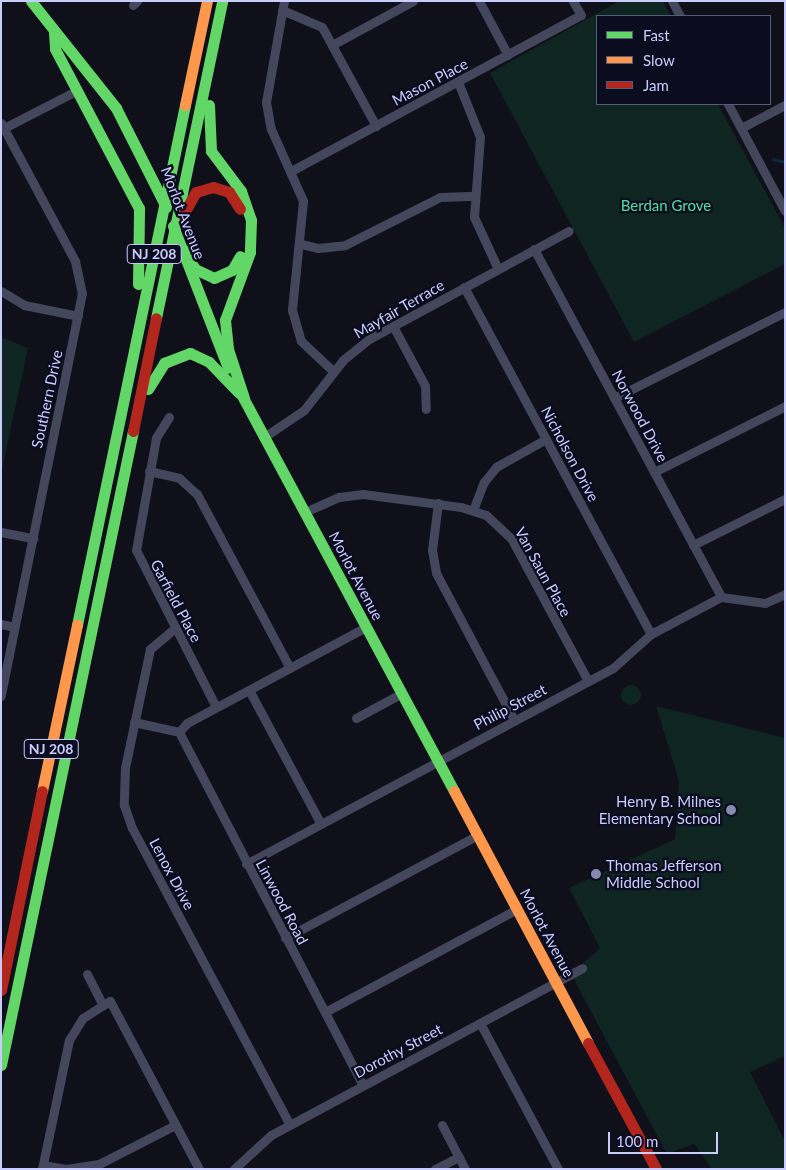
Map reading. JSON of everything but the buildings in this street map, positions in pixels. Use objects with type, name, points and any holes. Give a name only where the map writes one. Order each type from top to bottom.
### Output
[{"type":"main road","name":"Morlot Avenue","points":[[31,1],[54,33],[116,108],[153,176],[214,336],[244,398],[656,1169]]},
{"type":"main road","name":"NJ 208","points":[[1,990],[207,1]]},
{"type":"main road","name":"NJ 208","points":[[1,1065],[222,1]]},
{"type":"main road","points":[[230,1],[207,132],[211,151],[241,192],[251,220],[250,252],[225,320],[228,349],[244,398]]},
{"type":"main road","points":[[54,33],[55,49],[139,208],[141,268],[101,507]]},
{"type":"main road","points":[[164,281],[191,197],[207,187],[229,192],[238,204],[243,231],[232,270],[220,278],[207,277],[190,264],[182,249]]},
{"type":"main road","points":[[130,444],[154,374],[176,355],[203,358],[244,398]]},
{"type":"street","points":[[332,45],[414,1]]},
{"type":"street","points":[[479,1],[508,56]]},
{"type":"street","name":"Mason Place","points":[[291,171],[508,56],[581,15],[573,1]]},
{"type":"street","points":[[672,1],[679,15]]},
{"type":"street","points":[[333,371],[308,350],[294,322],[292,298],[300,244],[303,201],[271,129],[266,102],[283,6],[317,23],[332,45],[376,126]]},
{"type":"street","points":[[458,82],[480,137],[474,196],[477,227],[498,269]]},
{"type":"street","points":[[2,126],[78,90]]},
{"type":"street","points":[[729,105],[785,210]]},
{"type":"street","points":[[741,128],[785,105]]},
{"type":"street","name":"Southern Drive","points":[[1,696],[82,292],[79,271],[2,126]]},
{"type":"street","points":[[300,244],[318,248],[345,245],[440,197],[474,196]]},
{"type":"street","name":"Mayfair Terrace","points":[[264,437],[304,410],[333,371],[356,349],[393,326],[568,231]]},
{"type":"street","name":"Norwood Drive","points":[[534,249],[721,597]]},
{"type":"street","name":"Nicholson Drive","points":[[464,288],[651,634]]},
{"type":"street","points":[[1,292],[24,305],[78,316]]},
{"type":"street","points":[[614,398],[785,312]]},
{"type":"street","points":[[393,326],[425,386],[426,408]]},
{"type":"street","points":[[654,472],[785,406]]},
{"type":"street","name":"Garfield Place","points":[[168,417],[158,430],[136,550],[216,707]]},
{"type":"street","points":[[473,510],[484,482],[496,467],[546,439]]},
{"type":"street","points":[[149,471],[179,478],[197,494],[290,668]]},
{"type":"street","name":"Van Saun Place","points":[[305,512],[339,497],[363,494],[438,503],[473,510],[495,521],[511,538],[588,681]]},
{"type":"street","points":[[694,545],[785,499]]},
{"type":"street","points":[[438,503],[432,550],[436,573],[514,720]]},
{"type":"street","points":[[1,532],[33,538]]},
{"type":"street","points":[[721,597],[768,603],[785,594]]},
{"type":"street","name":"Philip Street","points":[[246,864],[588,681],[621,662],[651,634],[721,597]]},
{"type":"street","points":[[1,624],[14,627]]},
{"type":"street","points":[[134,722],[179,732],[186,723],[366,627]]},
{"type":"street","name":"Lenox Drive","points":[[175,628],[150,649],[123,780],[127,816],[290,1124]]},
{"type":"street","points":[[249,690],[321,824]]},
{"type":"street","points":[[356,718],[402,693]]},
{"type":"street","name":"Linwood Road","points":[[179,732],[246,864],[363,1085]]},
{"type":"street","points":[[285,938],[478,835]]},
{"type":"street","points":[[324,1012],[517,909]]},
{"type":"street","name":"Dorothy Street","points":[[234,1169],[254,1146],[290,1124],[582,968]]},
{"type":"street","points":[[87,974],[103,1005]]},
{"type":"street","points":[[176,1124],[99,1164],[66,1169],[42,1167],[69,1040],[84,1018],[110,1001],[176,1124],[199,1169]]},
{"type":"street","points":[[480,1023],[558,1169]]},
{"type":"street","points":[[442,1125],[466,1169]]},
{"type":"street","points":[[435,1169],[459,1157]]},
{"type":"green space","name":"Berdan Grove","points":[[619,1],[663,1],[670,15],[596,15],[596,105],[719,105],[785,228],[785,264],[634,342],[490,73]]},
{"type":"green space","points":[[1,337],[28,348],[1,474]]},
{"type":"green space","points":[[627,685],[635,685],[641,691],[641,699],[635,705],[627,705],[621,699],[621,691]]},
{"type":"green space","points":[[656,706],[785,738],[785,1056],[750,1072],[785,1141],[785,1169],[712,1169],[694,1144],[667,1154],[571,974],[600,948],[569,888],[675,839],[679,781]]},
{"type":"waterway","points":[[773,159],[785,162]]},
{"type":"traffic: fast","points":[[31,1],[116,108],[166,207]]},
{"type":"traffic: fast","points":[[156,318],[222,1]]},
{"type":"traffic: fast","points":[[54,33],[55,49],[139,208]]},
{"type":"traffic: fast","points":[[77,625],[185,105]]},
{"type":"traffic: fast","points":[[209,105],[211,151],[241,191],[251,220],[250,252],[225,320],[228,349],[244,398]]},
{"type":"traffic: fast","points":[[138,284],[139,208]]},
{"type":"traffic: fast","points":[[173,226],[228,368]]},
{"type":"traffic: fast","points":[[183,249],[195,269],[214,278],[232,270],[240,256]]},
{"type":"traffic: fast","points":[[148,389],[164,363],[190,353],[209,362],[239,393]]},
{"type":"traffic: fast","points":[[239,390],[454,791]]},
{"type":"traffic: fast","points":[[1,1065],[133,431]]},
{"type":"traffic: slow","points":[[185,105],[207,1]]},
{"type":"traffic: slow","points":[[42,791],[77,625]]},
{"type":"traffic: slow","points":[[454,791],[588,1043]]},
{"type":"traffic: jam","points":[[183,215],[196,192],[213,187],[229,192],[240,209]]},
{"type":"traffic: jam","points":[[133,431],[156,318]]},
{"type":"traffic: jam","points":[[1,990],[42,791]]},
{"type":"traffic: jam","points":[[588,1043],[656,1169]]},
{"type":"place","name":"Henry B. Milnes Elementary School","points":[[731,810]]},
{"type":"place","name":"Thomas Jefferson Middle School","points":[[596,874]]}]
